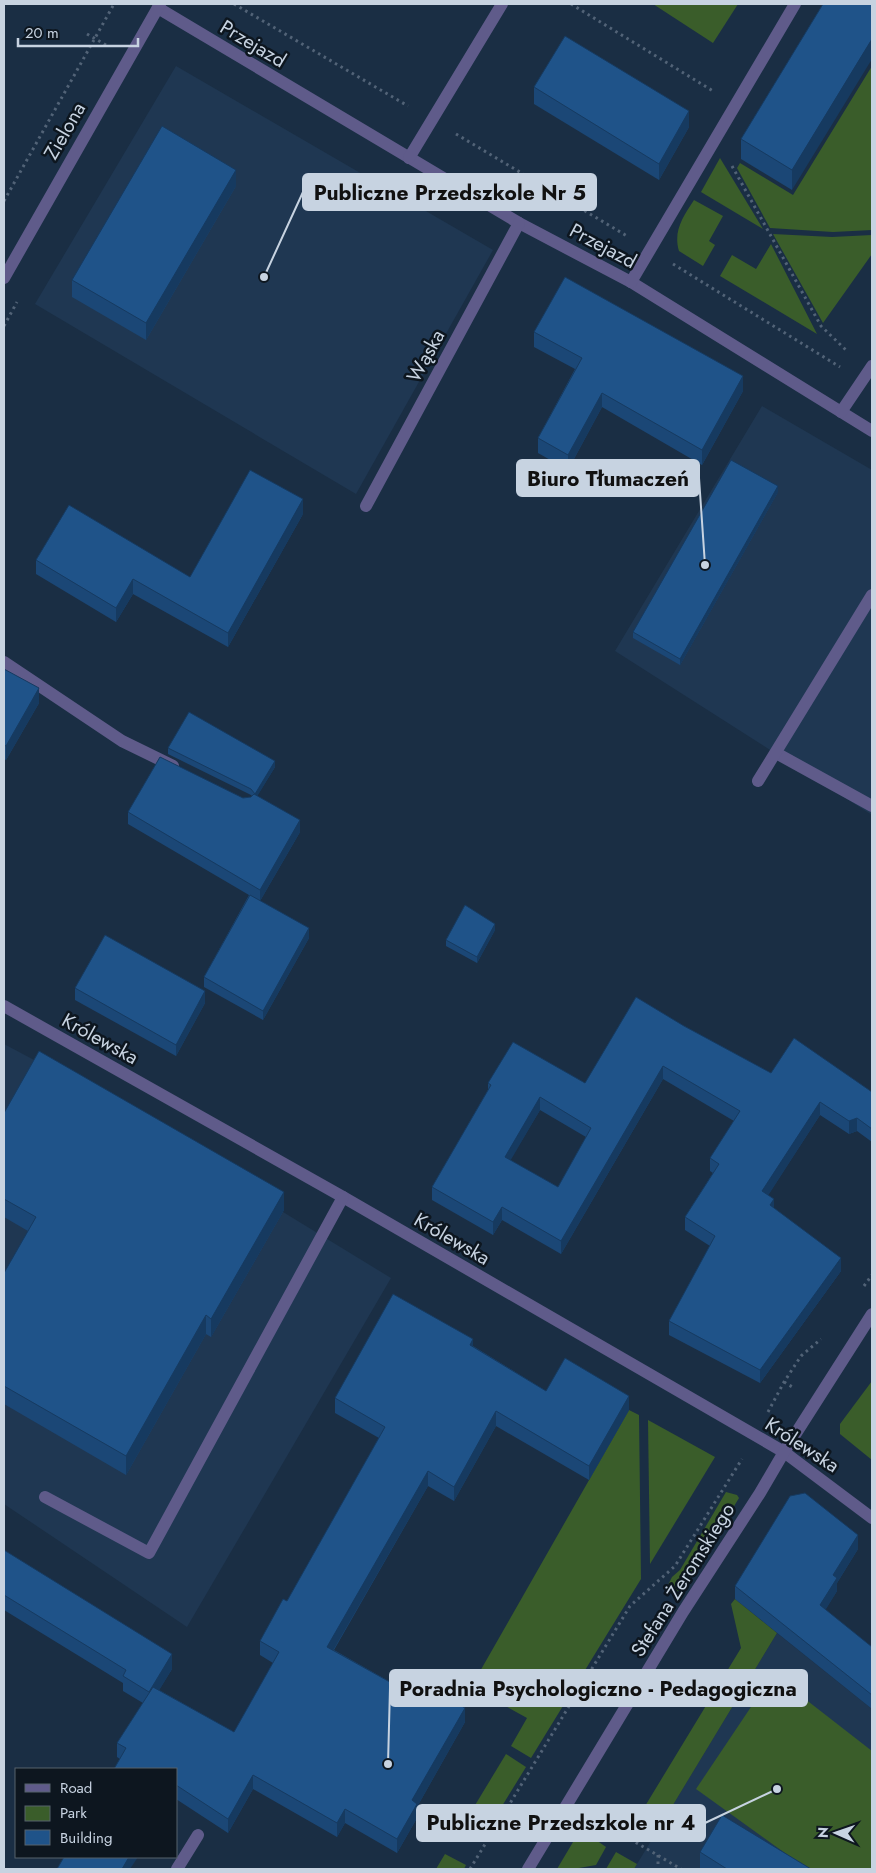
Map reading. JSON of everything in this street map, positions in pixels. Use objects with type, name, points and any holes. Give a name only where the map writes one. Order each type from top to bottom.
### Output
[{"type":"street","points":[[408,158],[502,4]]},
{"type":"street","points":[[631,282],[795,4]]},
{"type":"street","name":"Przejazd","points":[[159,6],[408,158],[519,223],[631,282],[872,431]]},
{"type":"street","name":"Zielona","points":[[4,278],[159,6]]},
{"type":"street","name":"Wąska","points":[[366,506],[519,223]]},
{"type":"street","points":[[841,412],[868,373]]},
{"type":"street","points":[[758,781],[872,595]]},
{"type":"street","points":[[4,662],[122,741],[184,772]]},
{"type":"street","points":[[776,753],[872,806]]},
{"type":"street","name":"Królewska","points":[[4,1006],[343,1197],[784,1452],[872,1518]]},
{"type":"street","points":[[45,1497],[149,1553],[343,1197]]},
{"type":"street","name":"Stefana Żeromskiego","points":[[528,1869],[683,1612],[872,1314]]},
{"type":"street","points":[[177,1869],[198,1835]]},
{"type":"path","points":[[4,201],[114,4]]},
{"type":"path","points":[[234,4],[650,250],[868,373]]},
{"type":"path","points":[[571,4],[735,104]]},
{"type":"path","points":[[716,136],[821,326],[868,373]]},
{"type":"path","points":[[862,1289],[872,1275]]},
{"type":"path","points":[[470,1869],[630,1606],[675,1566],[756,1436],[784,1382],[801,1356],[823,1338]]},
{"type":"path","points":[[569,1802],[681,1869]]},
{"type":"path","points":[[658,1856],[658,1869]]},
{"type":"shaded area","points":[[176,66],[493,250],[356,494],[35,304]]},
{"type":"shaded area","points":[[762,406],[872,470],[872,815],[615,651]]},
{"type":"shaded area","points":[[4,1044],[36,1061],[391,1278],[187,1627],[4,1504]]},
{"type":"shaded area","points":[[777,1633],[872,1709],[872,1869],[634,1869]]},
{"type":"green space","points":[[653,4],[738,4],[713,43]]},
{"type":"green space","points":[[872,66],[872,230],[833,232],[770,228],[737,168],[740,163],[793,195]]},
{"type":"green space","points":[[720,158],[763,229],[701,192]]},
{"type":"green space","points":[[694,200],[723,216],[709,241],[715,245],[703,266],[679,251],[677,244],[680,224]]},
{"type":"green space","points":[[773,234],[832,237],[872,235],[872,254],[823,323]]},
{"type":"green space","points":[[771,244],[817,334],[720,276],[732,255],[756,269]]},
{"type":"green space","points":[[872,1381],[872,1460],[840,1434],[840,1424]]},
{"type":"green space","points":[[629,1410],[639,1415],[641,1579],[531,1758],[511,1746],[527,1718],[471,1687]]},
{"type":"green space","points":[[648,1420],[715,1457],[650,1564]]},
{"type":"green space","points":[[726,1492],[737,1495],[739,1498],[684,1589],[673,1593],[666,1589],[672,1577],[680,1570]]},
{"type":"green space","points":[[735,1599],[777,1633],[656,1833],[636,1821],[741,1648],[731,1604]]},
{"type":"green space","points":[[773,1674],[872,1751],[872,1869],[807,1869],[696,1789]]},
{"type":"green space","points":[[506,1754],[526,1767],[480,1842],[460,1830]]},
{"type":"green space","points":[[583,1831],[606,1847],[596,1865],[573,1869],[557,1869],[579,1832]]},
{"type":"green space","points":[[616,1852],[637,1864],[634,1869],[606,1869]]},
{"type":"green space","points":[[445,1854],[466,1865],[464,1869],[436,1869]]},
{"type":"building","points":[[823,4],[872,4],[872,39],[792,170],[741,139]]},
{"type":"building","points":[[565,36],[689,111],[659,164],[534,87]]},
{"type":"building","points":[[162,126],[236,170],[146,323],[72,280]]},
{"type":"building","points":[[565,277],[743,376],[702,450],[602,393],[568,455],[538,438],[582,358],[534,332]]},
{"type":"building","points":[[731,460],[778,486],[680,659],[633,632]]},
{"type":"building","points":[[250,470],[303,499],[228,633],[133,579],[116,608],[36,560],[69,505],[190,577]]},
{"type":"building","points":[[4,669],[39,688],[6,746],[4,745]]},
{"type":"building","points":[[189,712],[275,761],[255,794],[251,789],[168,748]]},
{"type":"building","points":[[160,757],[243,798],[251,797],[254,794],[300,820],[260,890],[128,812]]},
{"type":"building","points":[[250,895],[309,928],[263,1011],[204,977]]},
{"type":"building","points":[[465,905],[495,924],[477,957],[446,940]]},
{"type":"building","points":[[105,935],[205,991],[176,1045],[75,988]]},
{"type":"building","points":[[636,997],[684,1026],[771,1073],[794,1038],[872,1092],[872,1129],[857,1118],[849,1121],[820,1102],[762,1191],[774,1199],[770,1205],[841,1258],[760,1370],[669,1321],[715,1236],[685,1217],[719,1164],[710,1158],[740,1111],[663,1066],[561,1241],[502,1207],[493,1222],[432,1187],[491,1085],[488,1083],[513,1042],[585,1083]],"holes":[[[540,1097],[591,1128],[558,1187],[505,1157]]]},
{"type":"building","points":[[39,1051],[284,1192],[211,1319],[206,1315],[126,1456],[4,1386],[4,1273],[36,1217],[4,1199],[4,1113]]},
{"type":"building","points":[[393,1294],[473,1339],[470,1345],[546,1391],[565,1358],[629,1396],[589,1466],[496,1411],[454,1487],[428,1471],[327,1647],[406,1691],[413,1678],[465,1708],[412,1800],[417,1804],[397,1839],[345,1809],[337,1823],[253,1775],[228,1819],[178,1786],[178,1768],[115,1768],[126,1748],[117,1743],[153,1687],[234,1732],[279,1652],[260,1641],[283,1599],[287,1601],[385,1427],[335,1398]]},
{"type":"building","points":[[805,1493],[858,1535],[833,1575],[837,1578],[820,1605],[872,1647],[872,1695],[735,1586],[790,1496]]},
{"type":"building","points":[[4,1550],[172,1654],[149,1692],[123,1676],[126,1670],[4,1595]]},
{"type":"building","points":[[722,1815],[811,1869],[727,1869],[700,1852]]},
{"type":"building","points":[[63,1858],[128,1858],[122,1869],[57,1869]]},
{"type":"place","name":"Publiczne Przedszkole Nr 5","points":[[264,277]]},
{"type":"place","name":"Biuro Tłumaczeń","points":[[705,565]]},
{"type":"place","name":"Poradnia Psychologiczno - Pedagogiczna","points":[[388,1764]]},
{"type":"place","name":"Publiczne Przedszkole nr 4","points":[[777,1789]]}]
